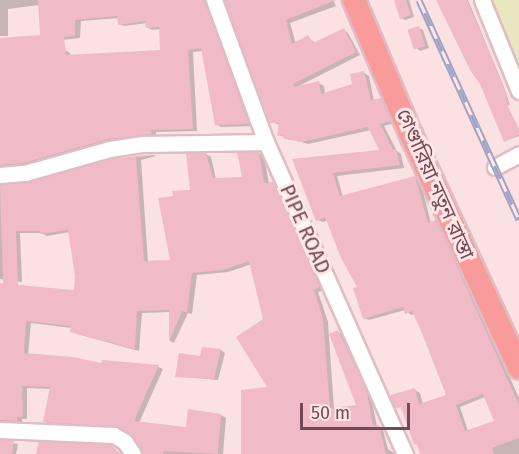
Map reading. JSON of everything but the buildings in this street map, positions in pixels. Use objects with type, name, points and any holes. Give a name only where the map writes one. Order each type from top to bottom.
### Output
[{"type":"main road","name":"গেণ্ডারিয়া নতুন রাস্তা","points":[[354,0],[412,137],[519,367]]},
{"type":"street","name":"PIPE ROAD","points":[[214,0],[266,142],[371,384],[405,454]]},
{"type":"street","points":[[482,0],[519,91]]},
{"type":"street","points":[[0,175],[25,173],[110,149],[143,144],[266,142]]},
{"type":"street","points":[[495,167],[519,154]]},
{"type":"street","points":[[0,430],[114,435],[125,442],[133,453]]},
{"type":"green space","points":[[489,0],[519,0],[519,71]]},
{"type":"railway","points":[[419,0],[519,219]]}]
